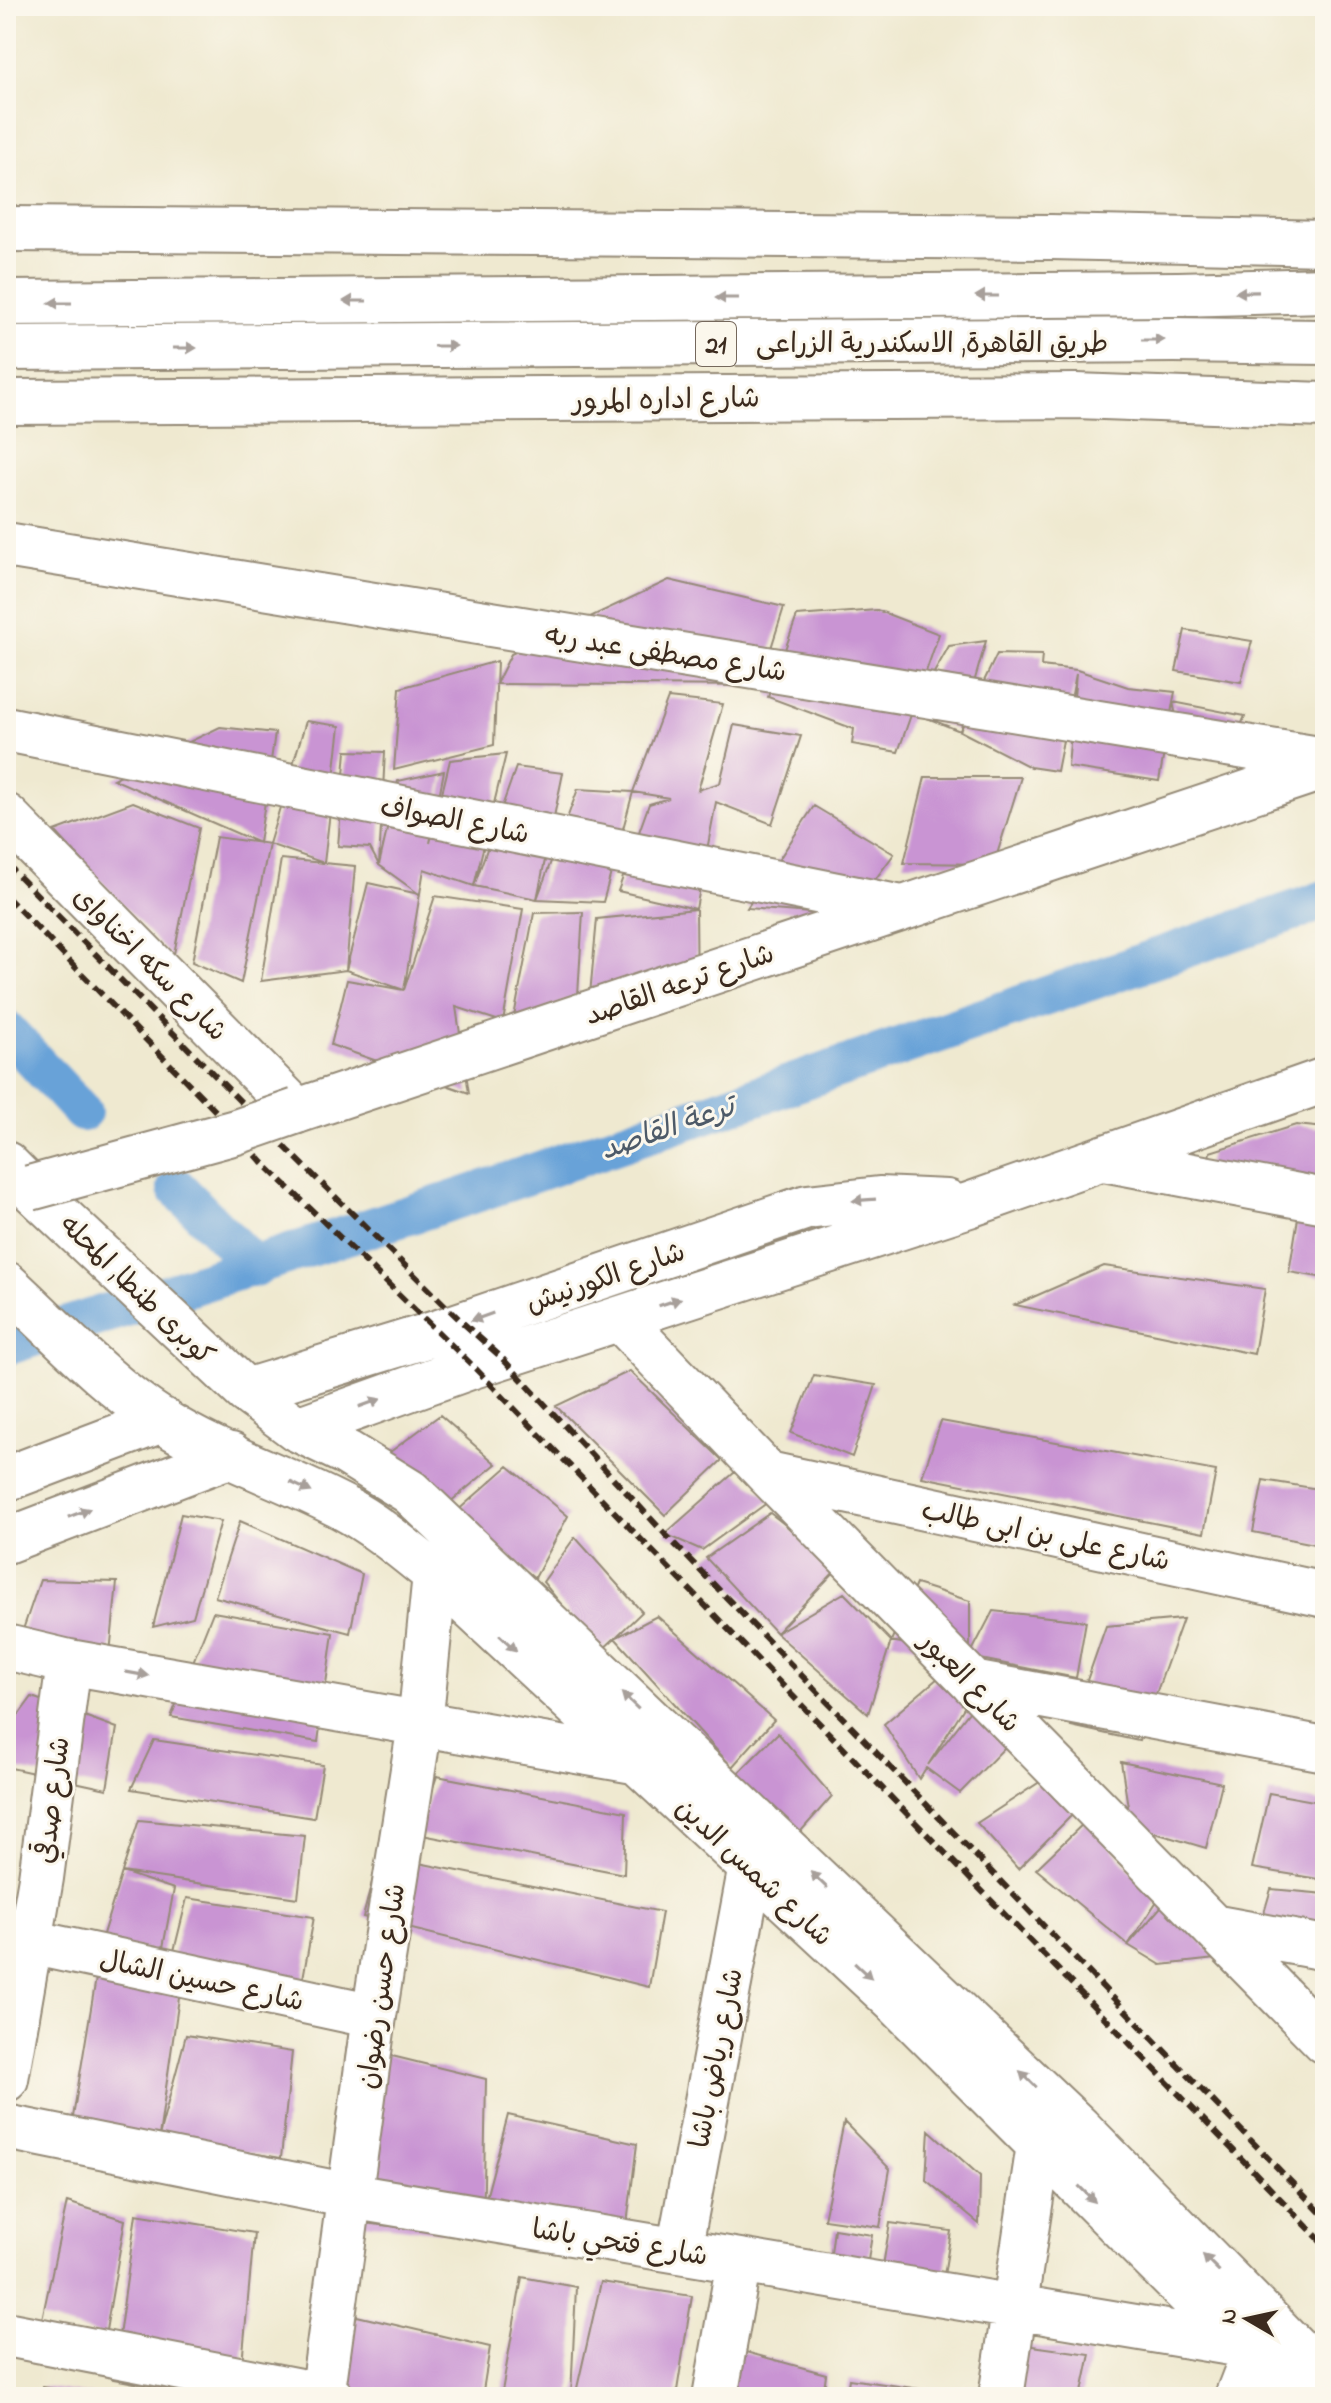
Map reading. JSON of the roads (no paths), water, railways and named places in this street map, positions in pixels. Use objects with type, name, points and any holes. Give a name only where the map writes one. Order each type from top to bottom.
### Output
[{"type":"main road","points":[[6,229],[1051,237],[1325,243]]},
{"type":"main road","name":"طريق القاهرة, الاسكندرية الزراعى","points":[[6,303],[1325,290]]},
{"type":"main road","name":"طريق القاهرة, الاسكندرية الزراعى","points":[[6,348],[1158,340],[1325,342]]},
{"type":"main road","name":"شارع اداره المرور","points":[[6,402],[1076,396],[1325,405]]},
{"type":"main road","name":"شارع مصطفى عبد ربه","points":[[6,545],[1325,760]]},
{"type":"main road","name":"شارع الصواف","points":[[6,729],[903,909]]},
{"type":"main road","name":"شارع ترعه القاصد","points":[[14,1182],[236,1132],[1325,767]]},
{"type":"main road","name":"شارع سكه اخناواى","points":[[6,816],[297,1111]]},
{"type":"main road","name":"شارع الكورنيش","points":[[297,1429],[473,1366],[969,1205],[1325,1080]]},
{"type":"main road","points":[[1100,1159],[1325,1201]]},
{"type":"main road","name":"كوبرى طنطا, المحله","points":[[14,1182],[81,1234],[246,1391]]},
{"type":"main road","name":"شارع الكورنيش","points":[[246,1391],[436,1333],[807,1207],[879,1199],[969,1205]]},
{"type":"main road","points":[[6,1284],[124,1393],[162,1420]]},
{"type":"main road","name":"شارع العبور","points":[[620,1319],[1325,2041]]},
{"type":"main road","name":"شارع شمس الدين","points":[[246,1391],[297,1429],[347,1453],[410,1492],[910,1991],[1039,2145],[1242,2366],[1291,2397]]},
{"type":"main road","points":[[6,1479],[162,1420]]},
{"type":"main road","name":"شارع شمس الدين","points":[[162,1420],[335,1503],[374,1525],[435,1574],[751,1866],[1079,2128],[1325,2378]]},
{"type":"main road","points":[[6,1541],[231,1455]]},
{"type":"main road","name":"شارع على بن ابى طالب","points":[[768,1474],[1325,1595]]},
{"type":"main road","name":"شارع حسن رضوان","points":[[325,2396],[374,2016],[420,1725],[435,1574]]},
{"type":"main road","points":[[6,1647],[69,1662],[634,1761]]},
{"type":"main road","name":"شارع صدقي","points":[[6,2079],[30,1942],[24,1875],[69,1662]]},
{"type":"main road","points":[[973,1683],[1325,1749]]},
{"type":"main road","name":"شارع رياض باشا","points":[[679,2251],[751,1866]]},
{"type":"main road","points":[[1213,1927],[1325,1948]]},
{"type":"main road","name":"شارع حسين الشال","points":[[30,1942],[374,2016]]},
{"type":"main road","name":"شارع فتحي باشا","points":[[6,2127],[350,2196],[1015,2307],[1242,2366]]},
{"type":"main road","points":[[1001,2397],[1039,2145]]},
{"type":"main road","points":[[715,2397],[739,2261]]},
{"type":"main road","points":[[6,2334],[325,2396]]},
{"type":"waterway","name":"ترعة القاصد","points":[[6,1346],[464,1197],[1325,900]]},
{"type":"waterway","points":[[6,1030],[82,1112]]},
{"type":"waterway","points":[[177,1188],[255,1267]]},
{"type":"railway","points":[[6,863],[288,1150],[501,1357],[665,1534],[1325,2217]]},
{"type":"railway","points":[[6,896],[263,1163],[473,1366],[1325,2245]]}]
